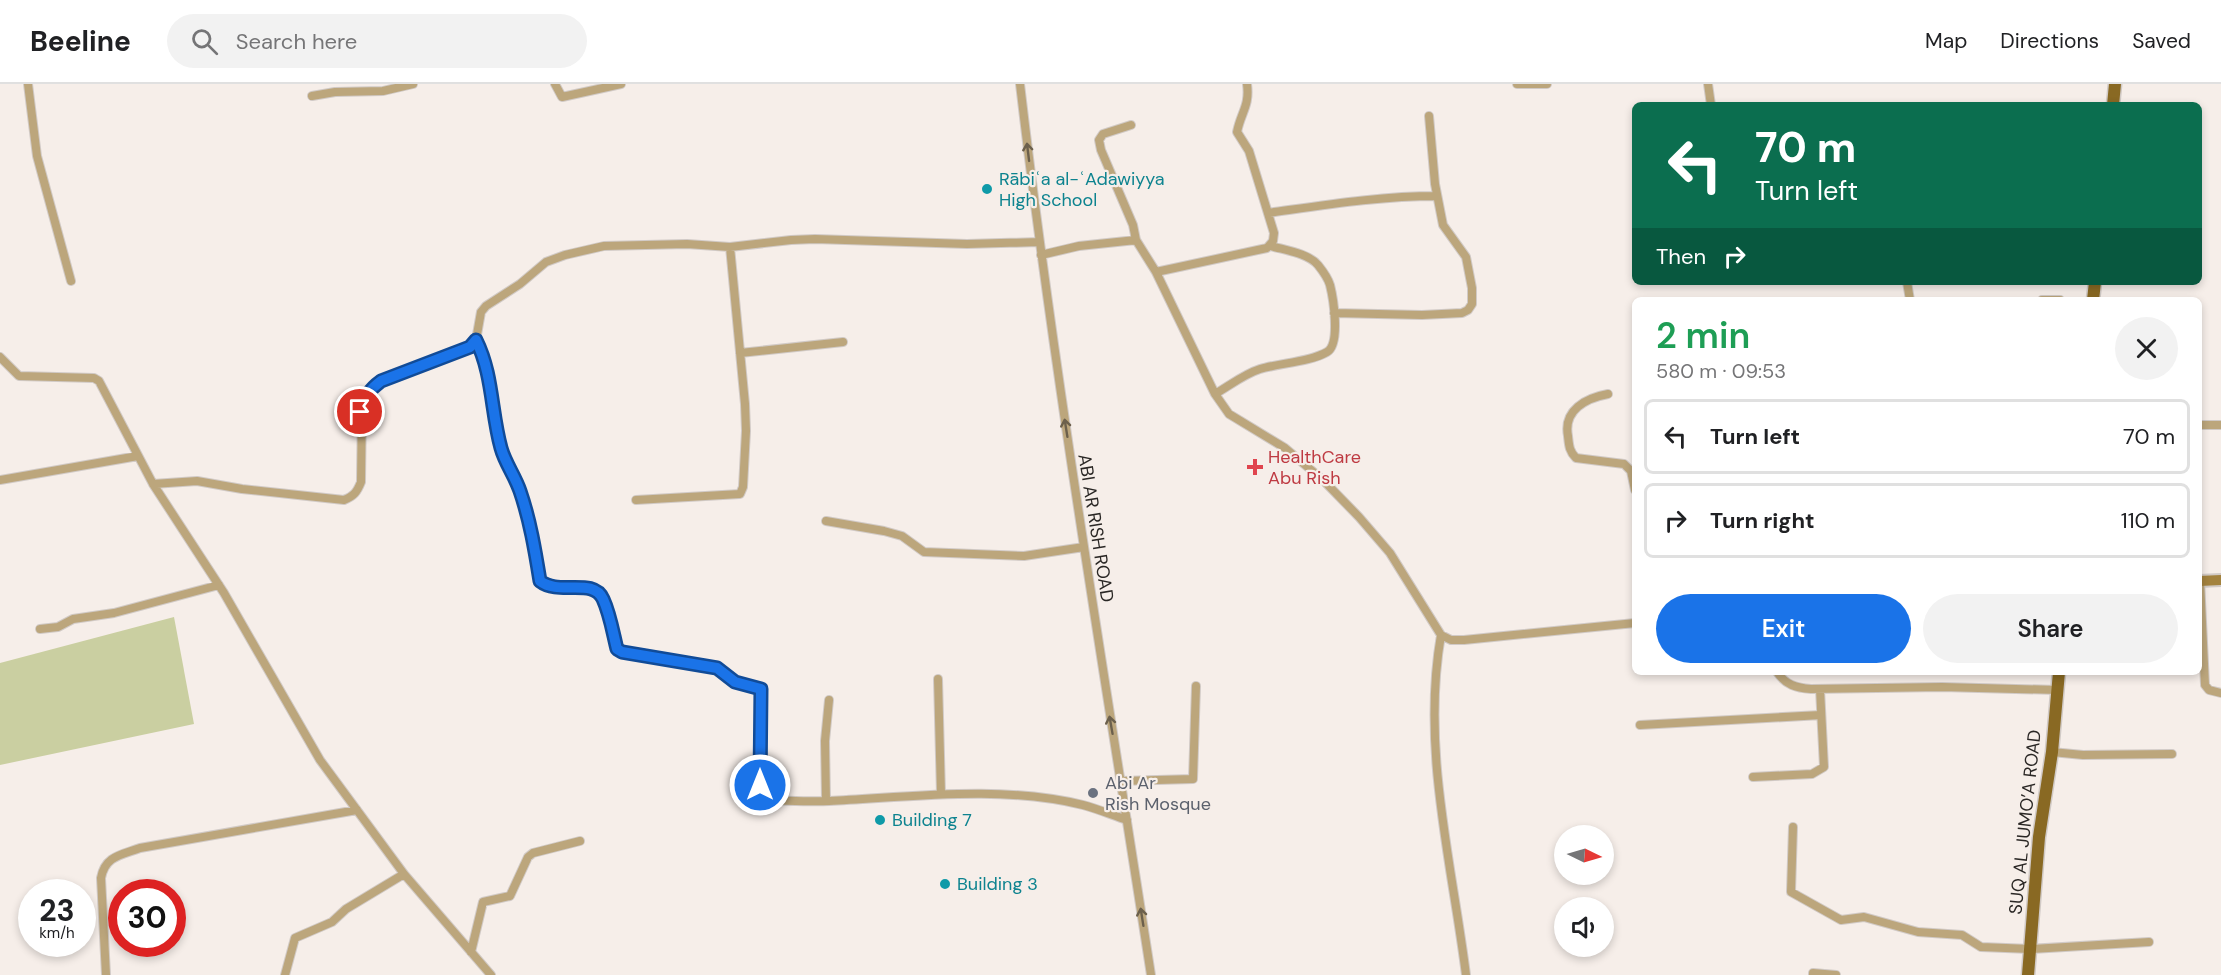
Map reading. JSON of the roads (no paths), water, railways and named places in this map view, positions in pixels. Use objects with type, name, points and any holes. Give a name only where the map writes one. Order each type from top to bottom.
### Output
[{"type":"main road","points":[[2113,102],[2115,84]]},
{"type":"main road","points":[[2202,580],[2221,580]]},
{"type":"main road","name":"SUQ AL JUMO’A ROAD","points":[[2028,975],[2039,837],[2052,752],[2059,675]]},
{"type":"street","points":[[28,84],[37,156],[71,281]]},
{"type":"street","points":[[312,96],[335,92],[383,91],[413,84]]},
{"type":"street","points":[[555,84],[562,97],[621,84]]},
{"type":"street","name":"ABI AR RISH ROAD","points":[[1020,84],[1039,242],[1102,674],[1151,975]]},
{"type":"street","points":[[1247,84],[1247,107],[1239,122],[1237,132],[1249,151],[1274,233],[1271,246]]},
{"type":"street","points":[[1517,84],[1546,84]]},
{"type":"street","points":[[1708,84],[1711,102]]},
{"type":"street","points":[[1334,313],[1422,315],[1462,313],[1472,304],[1473,297],[1466,257],[1443,225],[1437,196],[1429,116]]},
{"type":"street","points":[[1131,125],[1103,134],[1099,140],[1101,150],[1133,225],[1137,240],[1156,272],[1215,394],[1229,414],[1285,448],[1323,480],[1359,516],[1390,553],[1441,635],[1451,640],[1464,640],[1632,623]]},
{"type":"street","points":[[1268,213],[1380,198],[1437,196]]},
{"type":"street","points":[[153,484],[197,481],[298,496],[344,500],[351,497],[357,492],[361,482],[362,404],[371,388],[381,381],[470,347],[476,340],[481,312],[486,306],[520,284],[546,262],[565,255],[604,246],[628,244],[730,247],[803,239],[967,244],[1039,242]]},
{"type":"street","points":[[1041,255],[1079,246],[1137,240]]},
{"type":"street","points":[[1156,272],[1271,246],[1317,263],[1329,282],[1335,339],[1328,351],[1257,370],[1215,394]]},
{"type":"street","points":[[636,500],[740,494],[743,487],[746,431],[730,247]]},
{"type":"street","points":[[476,340],[489,378],[502,450],[519,488],[529,522],[540,581],[553,588],[592,588],[598,591],[604,599],[617,649],[622,652],[717,668],[735,682],[761,689],[760,800],[826,801],[941,794],[1009,796],[1084,806],[1127,820]]},
{"type":"street","points":[[740,353],[843,342]]},
{"type":"street","points":[[0,357],[19,376],[94,378],[99,381],[153,484],[219,585],[320,760],[404,874],[491,975]]},
{"type":"street","points":[[1608,394],[1592,397],[1570,415],[1567,431],[1570,450],[1576,458],[1624,464],[1631,471],[1632,476]]},
{"type":"street","points":[[2202,425],[2221,425]]},
{"type":"street","points":[[0,480],[138,456]]},
{"type":"street","points":[[826,521],[902,536],[924,552],[1024,556],[1084,547]]},
{"type":"street","points":[[40,628],[58,627],[73,619],[114,613],[219,585]]},
{"type":"street","points":[[2202,632],[2205,685],[2209,690],[2221,693]]},
{"type":"street","points":[[1441,635],[1436,667],[1435,737],[1442,819],[1466,975]]},
{"type":"street","points":[[1779,675],[1795,688],[1942,687],[2058,690]]},
{"type":"street","points":[[938,679],[941,794]]},
{"type":"street","points":[[1121,781],[1193,779],[1196,686]]},
{"type":"street","points":[[1753,777],[1812,774],[1824,767],[1820,689]]},
{"type":"street","points":[[826,801],[825,741],[829,700]]},
{"type":"street","points":[[1640,725],[1821,715]]},
{"type":"street","points":[[2052,752],[2083,755],[2172,754]]},
{"type":"street","points":[[106,975],[101,878],[103,868],[108,861],[140,848],[357,810]]},
{"type":"street","points":[[1793,827],[1791,892],[1841,920],[1864,917],[1918,932],[1962,935],[1981,947],[2030,949],[2149,942]]},
{"type":"street","points":[[471,952],[483,902],[510,896],[528,857],[533,853],[580,841]]},
{"type":"street","points":[[285,975],[295,938],[332,922],[346,909],[404,874]]},
{"type":"street","points":[[1813,975],[1813,973],[1836,975]]},
{"type":"place","name":"Rābiʿa al-ʿAdawiyya High School","points":[[987,189]]},
{"type":"place","name":"HealthCare Abu Rish","points":[[1255,467]]},
{"type":"place","name":"Abi Ar Rish Mosque","points":[[1093,793]]},
{"type":"place","name":"Building 7","points":[[880,820]]},
{"type":"place","name":"Building 3","points":[[945,884]]}]
